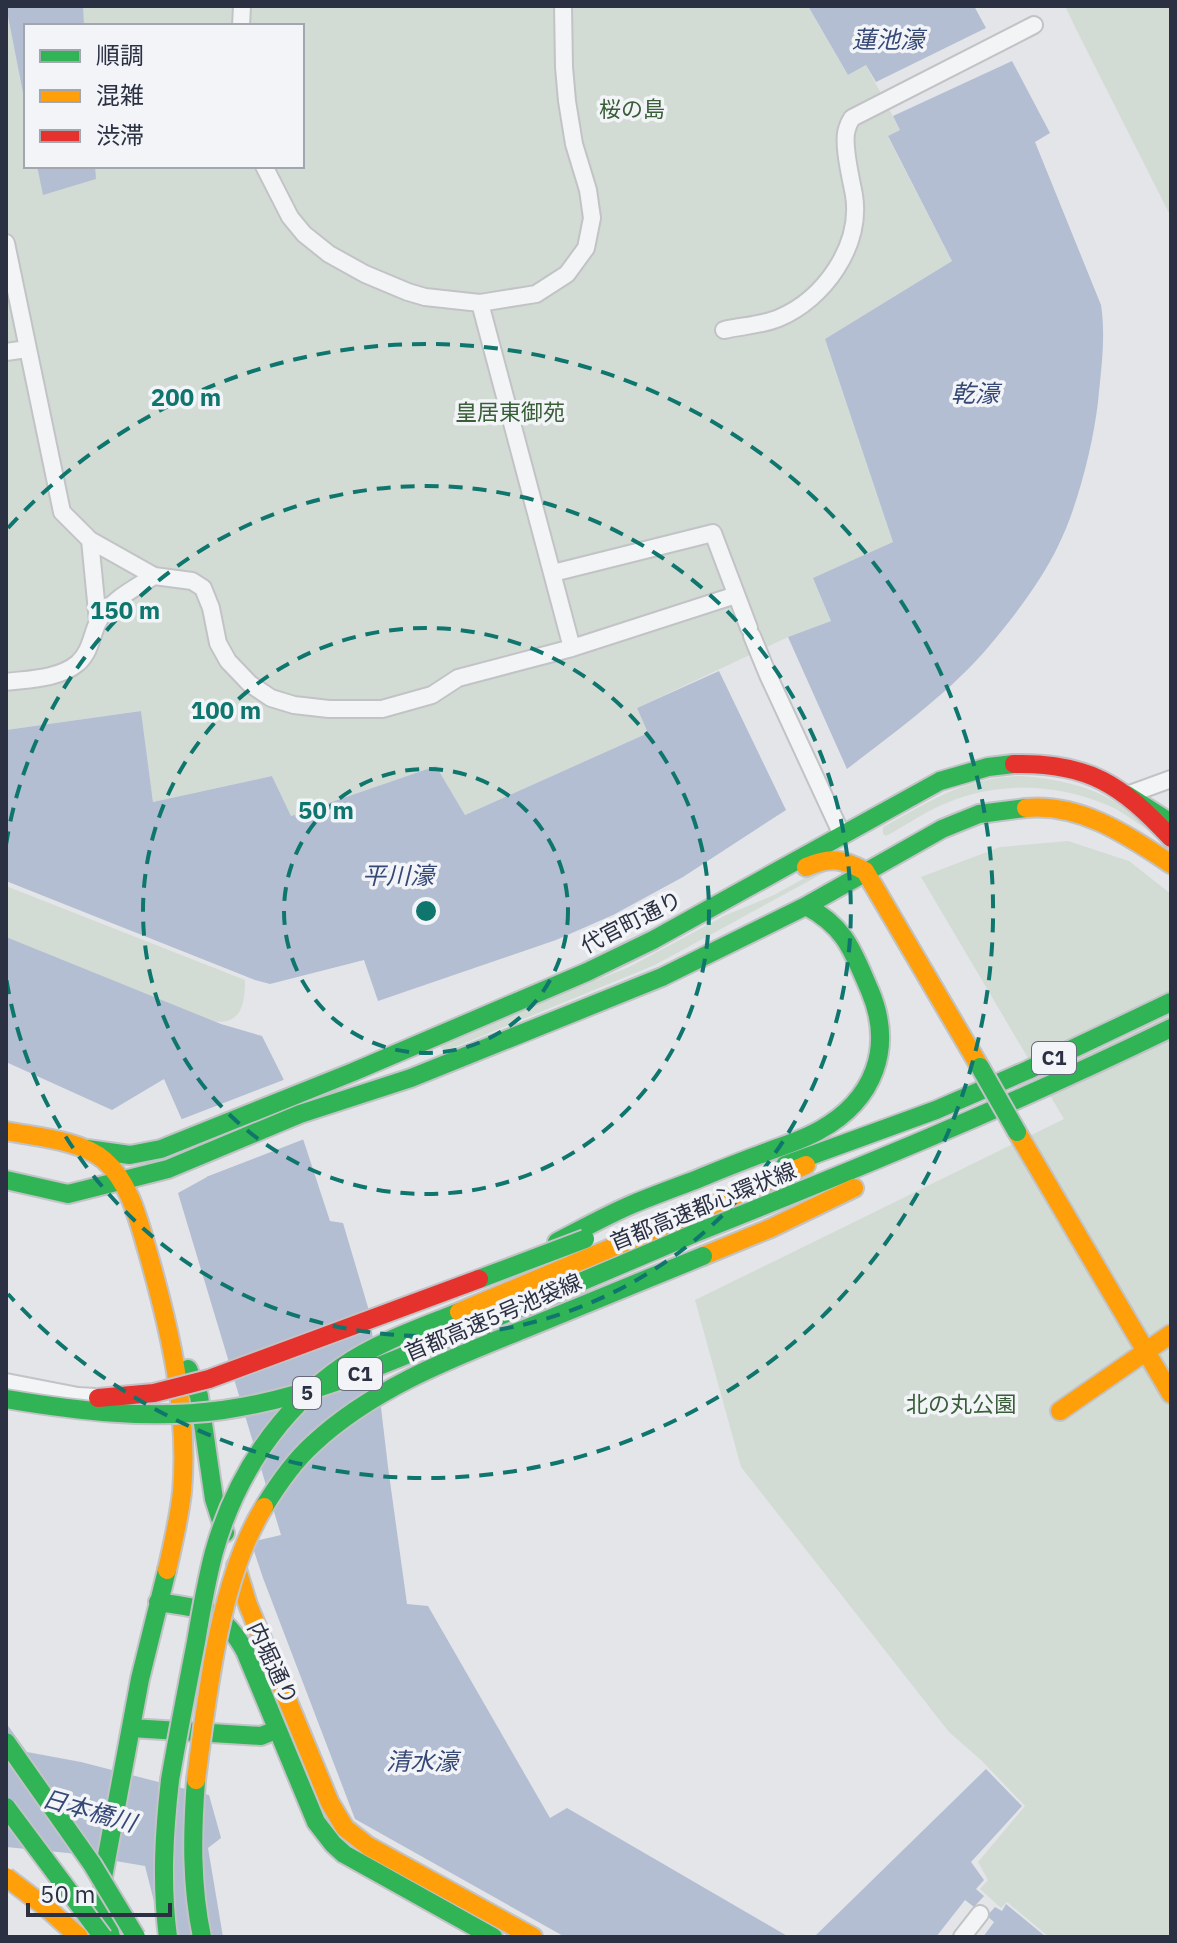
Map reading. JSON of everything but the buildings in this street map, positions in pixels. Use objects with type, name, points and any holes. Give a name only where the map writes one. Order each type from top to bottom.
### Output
[{"type":"main road","name":"代官町通り","points":[[87,1149],[130,1155],[161,1149],[575,978],[653,940],[940,781],[988,765],[1046,763],[1102,780],[1127,795],[1171,838]]},
{"type":"main road","points":[[1127,795],[1171,823]]},
{"type":"main road","points":[[6,1180],[68,1194],[121,1182],[168,1169],[300,1114],[411,1078],[662,977],[806,906],[942,829],[979,814],[1030,807],[1063,809],[1123,833],[1171,864]]},
{"type":"main road","points":[[724,900],[831,858],[844,860],[865,871],[1171,1394]]},
{"type":"main road","points":[[680,1203],[836,1123],[849,1112],[871,1083],[880,1048],[877,1012],[872,995],[841,930],[822,914],[806,906]]},
{"type":"main road","points":[[575,978],[581,988],[594,997],[610,999]]},
{"type":"main road","name":"C1","points":[[936,1110],[1040,1065],[1171,1002]]},
{"type":"main road","name":"首都高速都心環状線","points":[[6,1399],[77,1411],[137,1415],[225,1410],[285,1398],[374,1369],[693,1234],[938,1136],[1043,1090],[1171,1028]]},
{"type":"main road","name":"首都高速5号池袋線","points":[[202,1937],[193,1882],[192,1823],[208,1695],[227,1603],[244,1548],[263,1508],[302,1453],[336,1423],[387,1389],[842,1195],[1043,1090]]},
{"type":"main road","name":"首都高速5号池袋線","points":[[168,1937],[163,1882],[165,1816],[209,1576],[221,1530],[242,1479],[264,1443],[303,1396],[352,1359],[680,1203],[936,1110]]},
{"type":"main road","points":[[6,1131],[87,1149]]},
{"type":"main road","name":"内堀通り","points":[[87,1149],[103,1159],[121,1182],[140,1227],[165,1312],[174,1359],[179,1397],[181,1492],[176,1531],[158,1602],[212,1612],[231,1627],[245,1651],[316,1822],[333,1844],[360,1864],[493,1937]]},
{"type":"main road","name":"首都高速都心環状線","points":[[6,1390],[93,1399],[182,1387],[236,1370],[680,1203]]},
{"type":"main road","name":"内堀通り","points":[[165,1312],[199,1396],[214,1499],[248,1605],[337,1816],[345,1828],[368,1846],[533,1937]]},
{"type":"main road","points":[[1060,1411],[1171,1334]]},
{"type":"main road","points":[[111,1937],[103,1904],[103,1877],[158,1602]]},
{"type":"main road","points":[[131,1728],[261,1736],[276,1730]]},
{"type":"main road","points":[[6,1742],[92,1864],[134,1937]]},
{"type":"main road","points":[[6,1768],[134,1937]]},
{"type":"main road","points":[[6,1807],[103,1937]]},
{"type":"main road","points":[[6,1877],[79,1937]]},
{"type":"main road","points":[[9,1896],[103,1904]]},
{"type":"street","points":[[265,168],[290,217],[304,234],[329,254],[365,274],[425,297],[480,303],[536,294],[567,274],[586,248],[592,218],[567,101],[563,6]]},
{"type":"street","points":[[724,330],[778,319],[808,301],[824,286],[837,266],[848,247],[854,215],[845,131],[852,118],[1034,25]]},
{"type":"street","points":[[6,243],[62,512],[90,540],[120,559],[154,576],[192,581],[203,588],[211,608],[218,643],[228,661],[250,684],[271,698],[294,705],[329,709],[382,709],[432,695],[458,678],[572,648],[736,595]]},
{"type":"street","points":[[480,303],[572,648]]},
{"type":"street","points":[[6,352],[27,349]]},
{"type":"street","points":[[553,573],[713,533],[768,675],[842,835]]},
{"type":"street","points":[[90,540],[98,622]]},
{"type":"street","points":[[6,682],[54,675],[76,665],[86,653],[98,622],[112,605],[154,576]]},
{"type":"street","points":[[1127,795],[1171,779]]},
{"type":"street","points":[[6,1382],[78,1396],[123,1399],[199,1396]]},
{"type":"street","points":[[962,1937],[980,1914]]},
{"type":"green space","name":"皇居東御苑","points":[[6,6],[808,6],[848,75],[866,65],[900,130],[888,137],[952,261],[825,339],[894,542],[814,578],[831,621],[788,637],[637,708],[648,733],[465,815],[436,766],[291,816],[272,776],[153,802],[141,711],[6,730]]},
{"type":"green space","points":[[1065,6],[1171,6],[1171,217],[1076,29]]},
{"type":"green space","points":[[1022,776],[1077,785],[1109,798],[1139,819],[1152,833],[1116,809],[1076,794],[1012,788],[990,790],[949,802],[886,836],[883,834],[883,827],[949,792],[983,781]]},
{"type":"green space","name":"北の丸公園","points":[[1068,841],[1129,861],[1171,894],[1171,1937],[1049,1937],[1007,1902],[1001,1908],[980,1889],[988,1880],[978,1862],[1025,1806],[949,1732],[741,1467],[695,1300],[1064,1119],[921,877],[1000,847]]},
{"type":"green space","points":[[826,866],[829,870],[655,965],[448,1050],[440,1046],[445,1041],[629,967]]},
{"type":"green space","points":[[6,886],[245,980],[239,1012],[229,1020],[210,1021],[6,939]]},
{"type":"water","points":[[6,6],[83,6],[84,24],[24,24],[24,98]]},
{"type":"water","name":"蓮池濠","points":[[808,6],[974,6],[986,28],[876,82],[866,65],[848,75]]},
{"type":"water","name":"乾濠","points":[[1012,61],[1050,133],[1035,142],[1101,305],[1102,366],[1088,456],[1059,544],[1037,584],[1009,621],[975,662],[941,695],[847,769],[788,637],[831,621],[813,578],[893,542],[825,339],[952,261],[888,136],[900,130],[893,116]]},
{"type":"water","points":[[37,168],[95,168],[96,179],[43,195]]},
{"type":"water","name":"平川濠","points":[[719,671],[786,810],[683,877],[613,915],[556,940],[378,1001],[364,960],[270,984],[6,881],[6,730],[141,711],[153,802],[272,776],[291,816],[436,766],[465,815],[648,733],[637,708]]},
{"type":"water","name":"清水濠","points":[[6,937],[221,1024],[262,1036],[283,1078],[330,1221],[343,1223],[370,1314],[407,1604],[428,1606],[550,1818],[567,1808],[789,1937],[565,1937],[355,1819],[251,1542],[281,1535],[178,1193],[207,1177],[164,1079],[112,1110],[6,1062]]},
{"type":"water","name":"日本橋川","points":[[6,1723],[27,1752],[81,1762],[209,1795],[221,1838],[208,1848],[223,1937],[163,1937],[145,1866],[68,1853],[6,1847]]},
{"type":"water","points":[[986,1769],[1022,1806],[971,1862],[984,1880],[976,1889],[984,1896],[974,1907],[965,1900],[936,1937],[814,1937]]},
{"type":"water","points":[[1006,1904],[1046,1937],[983,1937],[994,1922],[987,1916],[995,1907],[1002,1911]]},
{"type":"pier","points":[[286,1079],[307,1138],[180,1187],[202,1176],[177,1121]]},
{"type":"traffic: fast","points":[[87,1149],[130,1155],[161,1149],[353,1072],[587,972],[653,940],[940,781],[988,767],[1014,764]]},
{"type":"traffic: fast","points":[[1127,795],[1171,823]]},
{"type":"traffic: fast","points":[[6,1180],[68,1194],[168,1169],[300,1114],[411,1078],[662,977],[806,906],[942,829],[979,814],[1026,808]]},
{"type":"traffic: fast","points":[[557,1242],[633,1204],[813,1134],[839,1118],[866,1088],[879,1052],[877,1012],[847,942],[820,914],[806,906]]},
{"type":"traffic: fast","points":[[785,1165],[936,1110],[1171,1002]]},
{"type":"traffic: fast","points":[[693,1234],[934,1136],[1171,1028]]},
{"type":"traffic: fast","points":[[980,1067],[1017,1132]]},
{"type":"traffic: fast","points":[[6,1399],[141,1414],[196,1413],[255,1405],[316,1388],[405,1356],[693,1234]]},
{"type":"traffic: fast","points":[[479,1279],[585,1239]]},
{"type":"traffic: fast","points":[[264,1507],[286,1474],[313,1444],[361,1406],[387,1391],[470,1351],[703,1256]]},
{"type":"traffic: fast","points":[[170,1780],[211,1563],[234,1497],[262,1447],[299,1403],[356,1357],[459,1312]]},
{"type":"traffic: fast","points":[[188,1369],[199,1396],[214,1499],[225,1533]]},
{"type":"traffic: fast","points":[[111,1937],[103,1904],[103,1877],[140,1679],[167,1570]]},
{"type":"traffic: fast","points":[[158,1602],[209,1613],[219,1618],[236,1637],[245,1651],[316,1822],[333,1844],[344,1854],[493,1937]]},
{"type":"traffic: fast","points":[[131,1728],[261,1736],[276,1730]]},
{"type":"traffic: fast","points":[[6,1742],[92,1864],[136,1937]]},
{"type":"traffic: fast","points":[[168,1937],[164,1858],[170,1780]]},
{"type":"traffic: fast","points":[[196,1780],[193,1859],[202,1937]]},
{"type":"traffic: fast","points":[[6,1807],[103,1937]]},
{"type":"traffic: slow","points":[[1026,808],[1066,811],[1103,823],[1171,864]]},
{"type":"traffic: slow","points":[[806,867],[836,860],[865,871],[980,1067]]},
{"type":"traffic: slow","points":[[6,1131],[57,1140],[94,1153],[121,1179],[132,1203],[164,1311],[176,1371],[183,1431],[182,1492],[167,1570]]},
{"type":"traffic: slow","points":[[1017,1132],[1171,1394]]},
{"type":"traffic: slow","points":[[685,1217],[806,1165]]},
{"type":"traffic: slow","points":[[703,1256],[854,1188]]},
{"type":"traffic: slow","points":[[459,1312],[685,1217]]},
{"type":"traffic: slow","points":[[1060,1411],[1171,1334]]},
{"type":"traffic: slow","points":[[196,1780],[217,1639],[236,1569],[264,1507]]},
{"type":"traffic: slow","points":[[236,1566],[248,1605],[330,1803],[345,1828],[368,1846],[533,1937]]},
{"type":"traffic: slow","points":[[6,1877],[79,1937]]},
{"type":"traffic: jam","points":[[1014,764],[1063,767],[1102,780],[1136,804],[1171,838]]},
{"type":"traffic: jam","points":[[98,1398],[154,1393],[209,1379],[479,1279]]},
{"type":"park label","name":"桜の島","points":[[632,109]]}]
